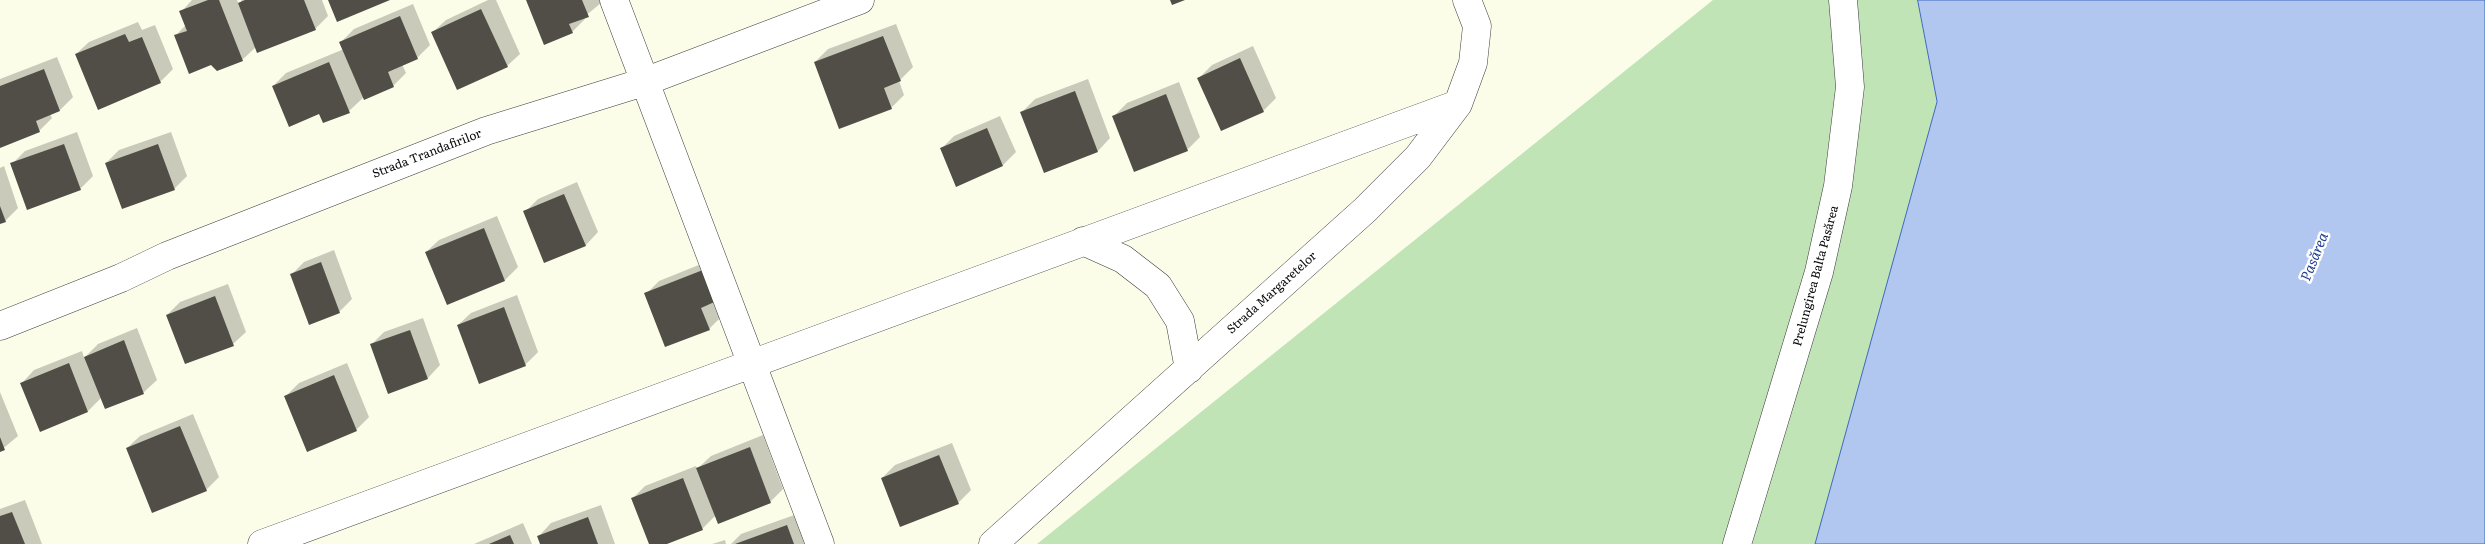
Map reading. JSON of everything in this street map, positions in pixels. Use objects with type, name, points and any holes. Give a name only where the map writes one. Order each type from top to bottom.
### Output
[{"type":"street","points":[[614,0],[820,544]]},
{"type":"street","name":"Strada Trandafirilor","points":[[0,326],[121,278],[176,253],[486,131],[644,82],[860,0]]},
{"type":"street","name":"Strada Margaretelor","points":[[993,544],[1372,203],[1418,157],[1458,104],[1473,63],[1477,26],[1466,0]]},
{"type":"street","name":"Prelungirea Balta Pasărea","points":[[1737,544],[1816,281],[1838,186],[1850,87],[1843,0]]},
{"type":"street","points":[[262,544],[1458,104]]},
{"type":"street","points":[[1083,241],[1123,259],[1158,286],[1180,321],[1189,369]]},
{"type":"green space","points":[[1713,0],[1918,0],[1937,102],[1815,544],[1037,544]]},
{"type":"water","name":"Pasărea","points":[[1918,0],[2485,0],[2485,544],[1815,544],[1937,102]]},
{"type":"building","points":[[208,0],[219,0],[243,61],[217,71],[211,65],[189,74],[174,35],[187,31],[179,11]]},
{"type":"building","points":[[245,0],[304,0],[316,30],[257,53],[238,3]]},
{"type":"building","points":[[328,0],[390,0],[337,22]]},
{"type":"building","points":[[526,0],[582,0],[589,17],[569,24],[573,33],[544,45]]},
{"type":"building","points":[[1170,0],[1185,0],[1172,5]]},
{"type":"building","points":[[481,9],[508,67],[457,90],[431,32]]},
{"type":"building","points":[[400,16],[418,59],[388,72],[394,87],[364,100],[339,42]]},
{"type":"building","points":[[125,34],[129,42],[142,37],[161,83],[98,110],[75,54]]},
{"type":"building","points":[[883,36],[901,81],[884,88],[892,109],[839,129],[814,62]]},
{"type":"building","points":[[1240,58],[1264,112],[1221,131],[1197,78]]},
{"type":"building","points":[[329,62],[350,113],[323,123],[319,114],[289,127],[272,86]]},
{"type":"building","points":[[44,69],[60,111],[36,121],[40,132],[0,148],[0,86]]},
{"type":"building","points":[[1075,91],[1098,152],[1044,173],[1020,112]]},
{"type":"building","points":[[1166,94],[1188,151],[1134,172],[1112,116]]},
{"type":"building","points":[[987,128],[1003,166],[956,187],[940,148]]},
{"type":"building","points":[[64,144],[81,190],[27,210],[10,163]]},
{"type":"building","points":[[158,144],[175,190],[122,209],[105,163]]},
{"type":"building","points":[[564,194],[586,246],[544,263],[523,211]]},
{"type":"building","points":[[0,206],[6,222],[0,224]]},
{"type":"building","points":[[484,228],[505,281],[447,305],[425,252]]},
{"type":"building","points":[[321,262],[340,313],[309,325],[290,274]]},
{"type":"building","points":[[708,268],[721,299],[701,308],[710,330],[665,347],[644,293]]},
{"type":"building","points":[[215,296],[234,346],[185,364],[166,315]]},
{"type":"building","points":[[504,307],[526,366],[479,384],[457,325]]},
{"type":"building","points":[[410,330],[428,379],[388,394],[370,344]]},
{"type":"building","points":[[124,340],[144,394],[105,409],[84,357]]},
{"type":"building","points":[[69,363],[88,412],[40,432],[20,383]]},
{"type":"building","points":[[334,375],[357,431],[307,452],[284,396]]},
{"type":"building","points":[[180,426],[207,491],[152,513],[126,448]]},
{"type":"building","points":[[0,437],[5,450],[0,452]]},
{"type":"building","points":[[750,447],[771,503],[718,524],[696,468]]},
{"type":"building","points":[[939,455],[959,504],[900,527],[881,478]]},
{"type":"building","points":[[683,478],[703,530],[667,544],[649,544],[631,498]]},
{"type":"building","points":[[12,512],[25,544],[0,544],[0,516]]},
{"type":"building","points":[[588,517],[598,544],[540,544],[537,536]]},
{"type":"building","points":[[787,525],[794,544],[735,544]]},
{"type":"building","points":[[510,535],[514,544],[489,544]]}]
